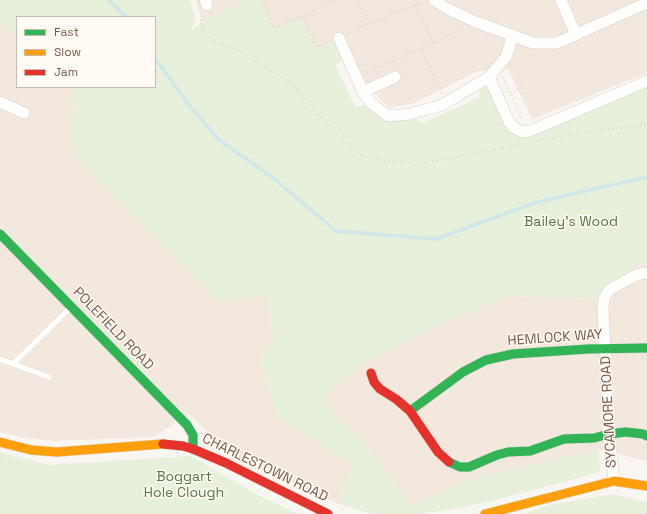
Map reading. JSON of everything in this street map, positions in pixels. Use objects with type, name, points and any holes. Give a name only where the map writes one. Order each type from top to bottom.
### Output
[{"type":"street","points":[[434,0],[448,4],[476,22],[533,43],[557,44],[644,4],[647,1]]},
{"type":"street","points":[[561,0],[576,35]]},
{"type":"street","points":[[339,38],[363,92],[371,103],[388,116],[410,114],[442,105],[489,77],[506,57],[513,35]]},
{"type":"street","points":[[363,92],[395,76]]},
{"type":"street","points":[[489,77],[509,122],[514,128],[523,132],[530,131],[647,81]]},
{"type":"street","points":[[0,102],[24,113]]},
{"type":"street","name":"POLEFIELD ROAD","points":[[0,234],[187,425],[193,435],[193,449]]},
{"type":"street","name":"SYCAMORE ROAD","points":[[614,481],[609,434],[603,309],[604,299],[609,290],[636,275],[647,273]]},
{"type":"street","name":"HEMLOCK WAY","points":[[410,411],[463,372],[486,360],[513,354],[605,348],[647,348]]},
{"type":"street","points":[[371,373],[374,382],[380,390],[396,399],[410,411],[438,452],[450,464],[460,467],[469,467],[508,452],[530,451],[564,439],[594,438],[626,432],[643,434],[647,436]]},
{"type":"street","name":"CHARLESTOWN ROAD","points":[[0,442],[31,450],[57,452],[171,444],[193,449],[253,476],[328,514]]},
{"type":"street","points":[[486,514],[614,481],[647,486]]},
{"type":"lane","points":[[13,364],[71,306]]},
{"type":"lane","points":[[0,359],[49,377]]},
{"type":"path","points":[[262,0],[274,28],[335,0]]},
{"type":"path","points":[[369,24],[428,0]]},
{"type":"path","points":[[416,4],[434,43]]},
{"type":"path","points":[[356,77],[421,49],[476,22]]},
{"type":"path","points":[[421,49],[446,102]]},
{"type":"path","points":[[502,76],[525,126]]},
{"type":"path","points":[[510,93],[523,87]]},
{"type":"shaded area","points":[[196,0],[249,0],[202,22]]},
{"type":"shaded area","points":[[260,0],[647,0],[647,73],[532,119],[508,69],[478,71],[414,103],[389,108],[359,78],[337,40],[316,49],[273,29]]},
{"type":"shaded area","points":[[0,22],[16,35],[16,88],[71,88],[73,92],[75,110],[71,127],[268,295],[274,342],[260,357],[278,416],[353,465],[339,504],[227,451],[189,414],[153,437],[52,441],[19,437],[0,432]]},
{"type":"shaded area","points":[[647,262],[647,461],[599,450],[478,477],[411,506],[358,436],[339,420],[321,397],[363,364],[445,322],[510,296],[596,299],[640,264]]},
{"type":"green space","name":"Bailey's Wood","points":[[0,0],[190,0],[196,18],[191,31],[202,22],[249,0],[260,0],[273,29],[302,18],[316,48],[337,40],[345,59],[335,64],[355,107],[364,105],[368,106],[380,117],[394,121],[416,118],[422,123],[479,98],[480,88],[484,86],[490,87],[515,133],[647,84],[647,262],[640,264],[596,299],[510,296],[445,322],[363,364],[322,397],[339,420],[358,436],[411,506],[478,477],[599,450],[600,472],[489,502],[423,514],[372,514],[339,504],[353,465],[278,416],[260,357],[274,342],[268,295],[218,301],[88,170],[73,150],[71,127],[75,110],[73,92],[71,88],[156,88],[156,16],[16,16],[16,35],[0,22]]},
{"type":"green space","name":"Boggart Hole Clough","points":[[0,452],[48,465],[191,456],[256,494],[298,514],[0,514]]},
{"type":"green space","points":[[613,494],[647,502],[647,514],[525,514],[549,505]]},
{"type":"waterway","points":[[109,0],[125,16]]},
{"type":"waterway","points":[[156,59],[189,105],[219,140],[272,177],[336,231],[436,239],[537,202],[647,177]]},
{"type":"traffic: fast","points":[[0,234],[187,425],[193,435],[193,449]]},
{"type":"traffic: fast","points":[[410,411],[463,372],[486,360],[513,354],[588,349],[647,348]]},
{"type":"traffic: fast","points":[[449,462],[460,467],[469,467],[497,455],[508,452],[530,451],[564,439],[594,438],[626,432],[643,434],[647,436]]},
{"type":"traffic: slow","points":[[0,442],[31,450],[57,452],[163,444]]},
{"type":"traffic: slow","points":[[485,514],[614,481],[647,486]]},
{"type":"traffic: jam","points":[[371,373],[374,382],[380,389],[396,399],[410,411],[438,452],[449,462]]},
{"type":"traffic: jam","points":[[163,444],[183,446],[193,449],[226,463],[328,514]]}]
